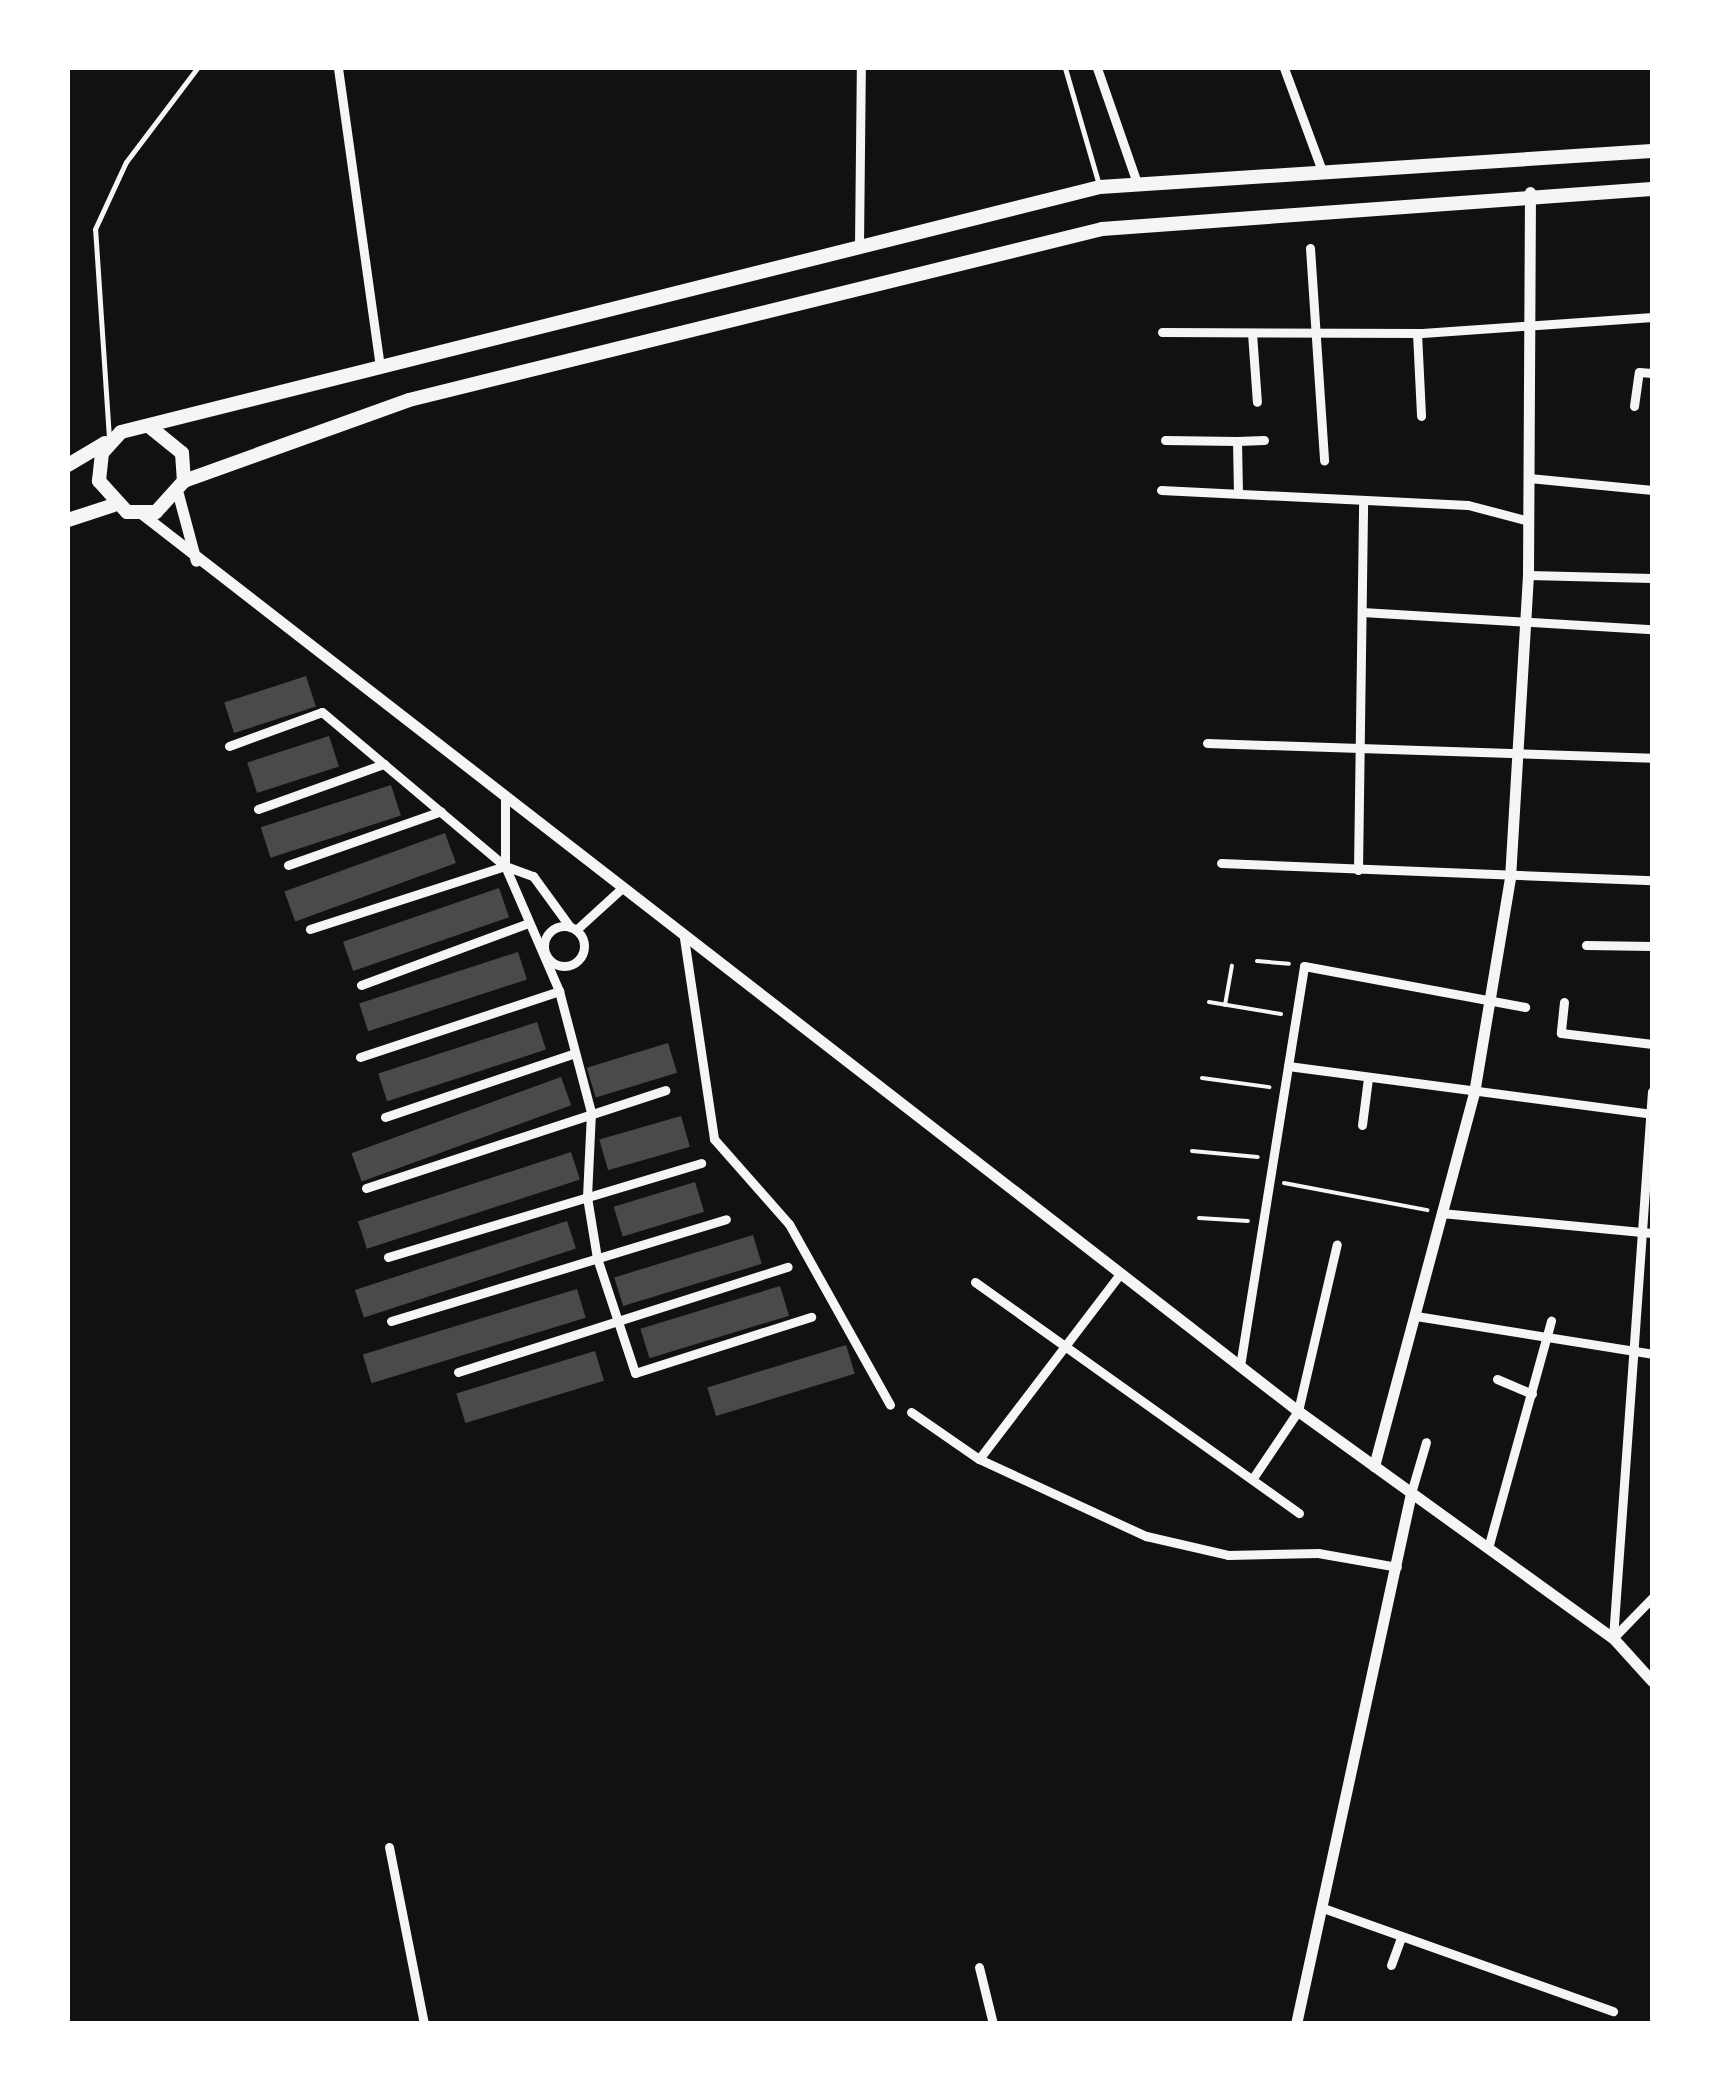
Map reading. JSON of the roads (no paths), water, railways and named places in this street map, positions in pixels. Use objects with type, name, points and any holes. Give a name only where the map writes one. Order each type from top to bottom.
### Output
[{"type":"main road","points":[[68,465],[110,440],[150,427],[1100,187],[1322,168],[1652,151]]},
{"type":"main road","points":[[68,520],[114,505],[142,514],[181,488],[409,400],[1102,230],[1530,192],[1652,189]]},
{"type":"main road","points":[[150,427],[182,453],[181,488]]},
{"type":"main road","points":[[110,440],[99,481],[114,505]]},
{"type":"street","points":[[338,68],[380,368]]},
{"type":"street","points":[[859,245],[861,68]]},
{"type":"street","points":[[1097,68],[1137,183]]},
{"type":"street","points":[[1284,68],[1322,168]]},
{"type":"street","points":[[1374,1466],[1474,1094],[1495,998],[1510,878],[1528,575],[1530,192]]},
{"type":"street","points":[[1310,248],[1321,334],[1324,461]]},
{"type":"street","points":[[1162,332],[1417,334],[1652,317]]},
{"type":"street","points":[[1252,333],[1257,402]]},
{"type":"street","points":[[1417,334],[1421,416]]},
{"type":"street","points":[[1634,406],[1640,372],[1652,374]]},
{"type":"street","points":[[1165,440],[1264,440]]},
{"type":"street","points":[[1238,441],[1238,492]]},
{"type":"street","points":[[1529,478],[1652,490]]},
{"type":"street","points":[[181,488],[196,561]]},
{"type":"street","points":[[1161,490],[1468,505],[1529,521]]},
{"type":"street","points":[[1358,870],[1363,501]]},
{"type":"street","points":[[142,514],[196,561],[1298,1411],[1613,1638],[1652,1681]]},
{"type":"street","points":[[1528,575],[1652,578]]},
{"type":"street","points":[[1362,612],[1652,629]]},
{"type":"street","points":[[229,746],[322,712],[506,866],[533,876],[573,928],[579,960],[560,966],[545,953]]},
{"type":"street","points":[[1207,742],[1652,758]]},
{"type":"street","points":[[258,808],[384,764]]},
{"type":"street","points":[[504,799],[506,866],[560,991],[591,1112],[587,1197],[597,1258],[635,1373],[811,1318]]},
{"type":"street","points":[[288,865],[441,812]]},
{"type":"street","points":[[1222,862],[1510,878],[1652,880]]},
{"type":"street","points":[[310,929],[506,866]]},
{"type":"street","points":[[545,953],[552,930],[573,928],[622,890]]},
{"type":"street","points":[[362,984],[529,923]]},
{"type":"street","points":[[684,938],[714,1139],[789,1224],[890,1406]]},
{"type":"street","points":[[1586,944],[1652,946]]},
{"type":"street","points":[[1240,1366],[1304,966],[1495,998],[1525,1007]]},
{"type":"street","points":[[360,1058],[560,991]]},
{"type":"street","points":[[1564,1002],[1561,1033],[1652,1044]]},
{"type":"street","points":[[385,1118],[575,1054]]},
{"type":"street","points":[[1288,1066],[1474,1094],[1652,1113]]},
{"type":"street","points":[[1362,1126],[1368,1078]]},
{"type":"street","points":[[366,1188],[665,1090]]},
{"type":"street","points":[[1613,1638],[1634,1352],[1648,1233],[1652,1091]]},
{"type":"street","points":[[388,1257],[701,1163]]},
{"type":"street","points":[[1441,1212],[1648,1233]]},
{"type":"street","points":[[392,1321],[726,1219]]},
{"type":"street","points":[[1253,1478],[1298,1411],[1337,1244]]},
{"type":"street","points":[[458,1372],[788,1267]]},
{"type":"street","points":[[978,1459],[1120,1274]]},
{"type":"street","points":[[975,1282],[1063,1350],[1253,1478],[1298,1513]]},
{"type":"street","points":[[1416,1316],[1652,1354]]},
{"type":"street","points":[[1488,1548],[1551,1321]]},
{"type":"street","points":[[1497,1379],[1532,1394]]},
{"type":"street","points":[[911,1412],[978,1459],[1106,1522],[1189,1548],[1397,1567]]},
{"type":"street","points":[[1297,2023],[1411,1493],[1426,1442]]},
{"type":"street","points":[[1613,1638],[1652,1598]]},
{"type":"street","points":[[389,1847],[424,2024]]},
{"type":"street","points":[[1323,1908],[1613,2011]]},
{"type":"street","points":[[1391,1966],[1402,1938]]},
{"type":"street","points":[[979,1967],[993,2024]]},
{"type":"lane","points":[[110,440],[95,229],[126,162],[197,68]]},
{"type":"lane","points":[[1065,68],[1100,187]]}]
